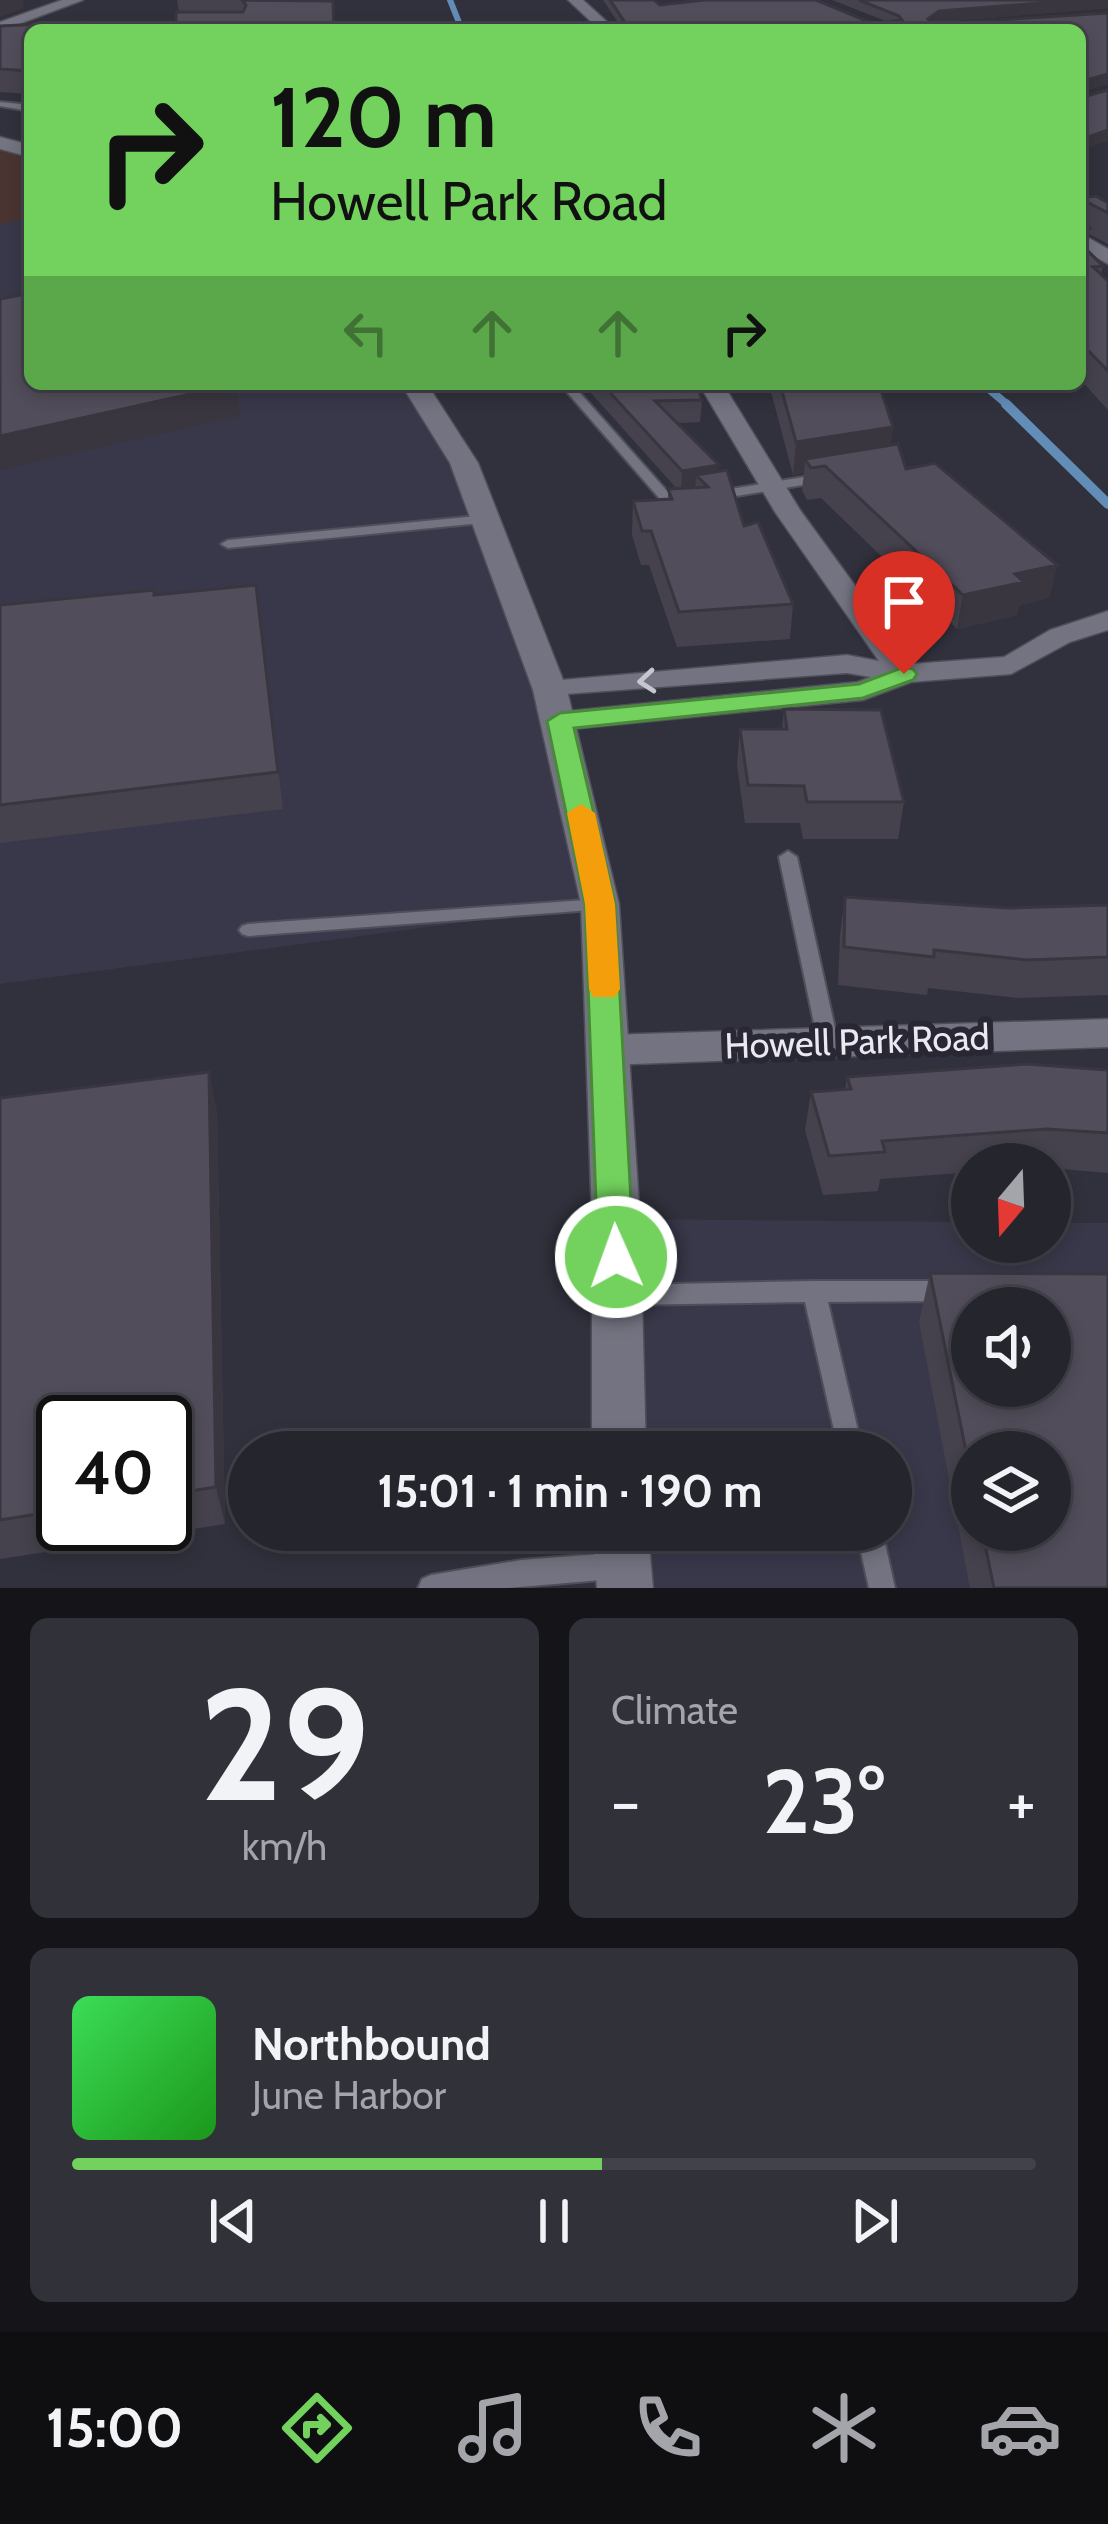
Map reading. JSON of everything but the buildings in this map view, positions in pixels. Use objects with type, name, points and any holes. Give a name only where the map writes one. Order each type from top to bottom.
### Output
[{"type":"street","points":[[0,27],[76,0]]},
{"type":"street","points":[[575,0],[602,24]]},
{"type":"street","points":[[418,390],[464,463],[555,705],[600,904],[619,1431]]},
{"type":"street","points":[[714,390],[772,486],[904,674]]},
{"type":"street","points":[[555,705],[724,673],[847,664],[904,674],[1012,665],[1060,636],[1108,620]]},
{"type":"street","points":[[799,667],[814,696]]},
{"type":"street","points":[[724,673],[735,704]]},
{"type":"street","points":[[555,705],[735,704],[863,691],[904,674]]},
{"type":"street","name":"Howell Park Road","points":[[607,1050],[1108,1033]]},
{"type":"lane","points":[[571,390],[671,503],[839,476]]},
{"type":"lane","points":[[229,544],[487,519]]},
{"type":"lane","points":[[788,857],[828,1042]]},
{"type":"lane","points":[[248,930],[600,904]]},
{"type":"lane","points":[[814,1291],[846,1431]]},
{"type":"lane","points":[[616,1295],[951,1292]]},
{"type":"lane","points":[[873,1551],[882,1588]]},
{"type":"lane","points":[[431,1588],[622,1561]]},
{"type":"shaded area","points":[[0,143],[24,149],[24,220],[0,224]]},
{"type":"shaded area","points":[[24,220],[24,390],[405,390],[478,488],[600,904],[0,984],[0,224]]},
{"type":"shaded area","points":[[616,1219],[951,1222],[951,1263],[1071,1263],[1071,1223],[1108,1223],[1108,1588],[625,1588],[622,1551],[912,1551],[912,1431],[619,1431]]},
{"type":"waterway","points":[[450,0],[460,24]]},
{"type":"waterway","points":[[990,390],[1010,407]]},
{"type":"waterway","points":[[1006,404],[1108,504]]},
{"type":"slow traffic","points":[[581,813],[600,904],[604,989]]},
{"type":"route","points":[[616,1257],[600,904],[560,721],[863,691],[904,674]]}]
